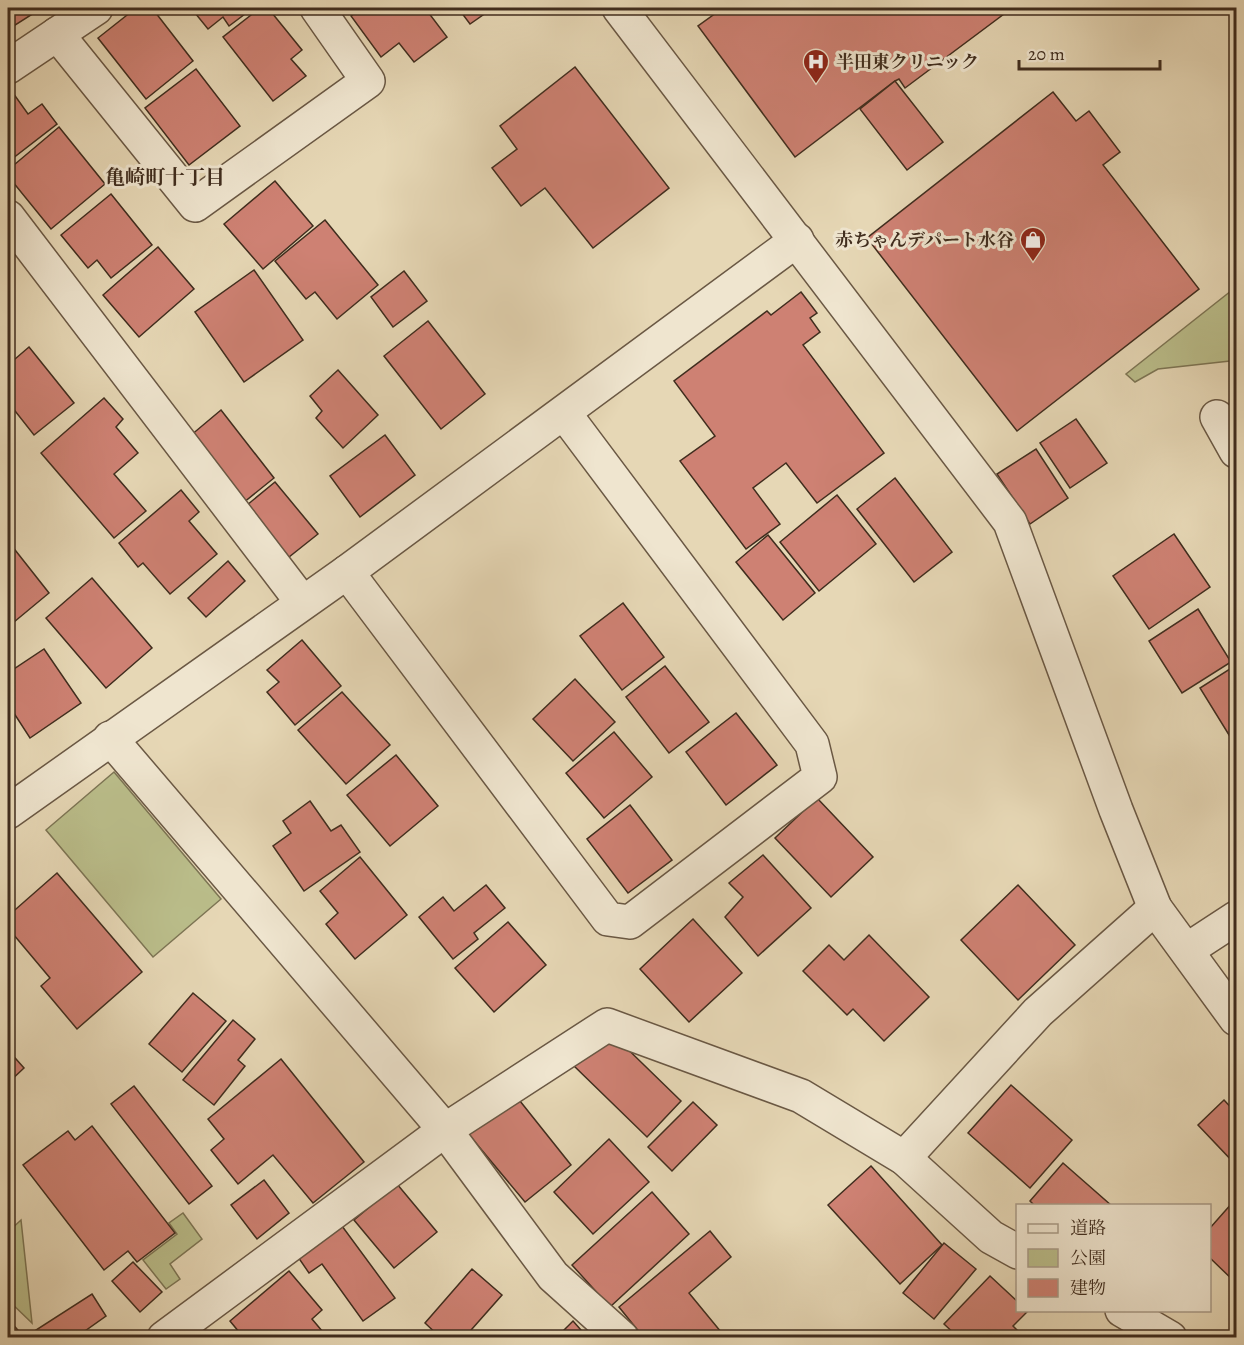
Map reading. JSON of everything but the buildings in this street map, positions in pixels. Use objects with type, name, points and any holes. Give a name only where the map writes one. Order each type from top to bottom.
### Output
[{"type":"street","points":[[8,67],[96,8]]},
{"type":"street","points":[[57,34],[195,205],[368,81],[317,8]]},
{"type":"street","points":[[619,8],[1010,522],[1116,810],[1155,908],[1236,1019]]},
{"type":"street","points":[[8,217],[302,602]]},
{"type":"street","points":[[8,812],[347,572],[797,240]]},
{"type":"street","points":[[347,572],[608,919],[630,922],[820,777],[812,744],[564,414]]},
{"type":"street","points":[[1217,417],[1236,451]]},
{"type":"street","points":[[110,738],[445,1130],[553,1275],[622,1338]]},
{"type":"street","points":[[904,1158],[1038,1012],[1155,908]]},
{"type":"street","points":[[1187,950],[1236,918]]},
{"type":"street","points":[[164,1338],[445,1130],[607,1025],[801,1096],[904,1158],[991,1237],[1016,1251]]},
{"type":"street","points":[[1124,1312],[1170,1338]]},
{"type":"green space","points":[[1236,287],[1236,355],[1230,361],[1158,369],[1135,382],[1126,374]]},
{"type":"green space","points":[[114,772],[221,899],[153,957],[46,830]]},
{"type":"green space","points":[[183,1213],[202,1239],[170,1264],[180,1279],[166,1289],[143,1260],[177,1234],[169,1223]]},
{"type":"green space","points":[[21,1220],[32,1323],[8,1300],[8,1232]]},
{"type":"place","name":"半田東クリニック","points":[[816,85]]},
{"type":"place","name":"赤ちゃんデパート水谷","points":[[1033,263]]},
{"type":"district","name":"亀崎町十丁目","points":[[165,177]]}]
